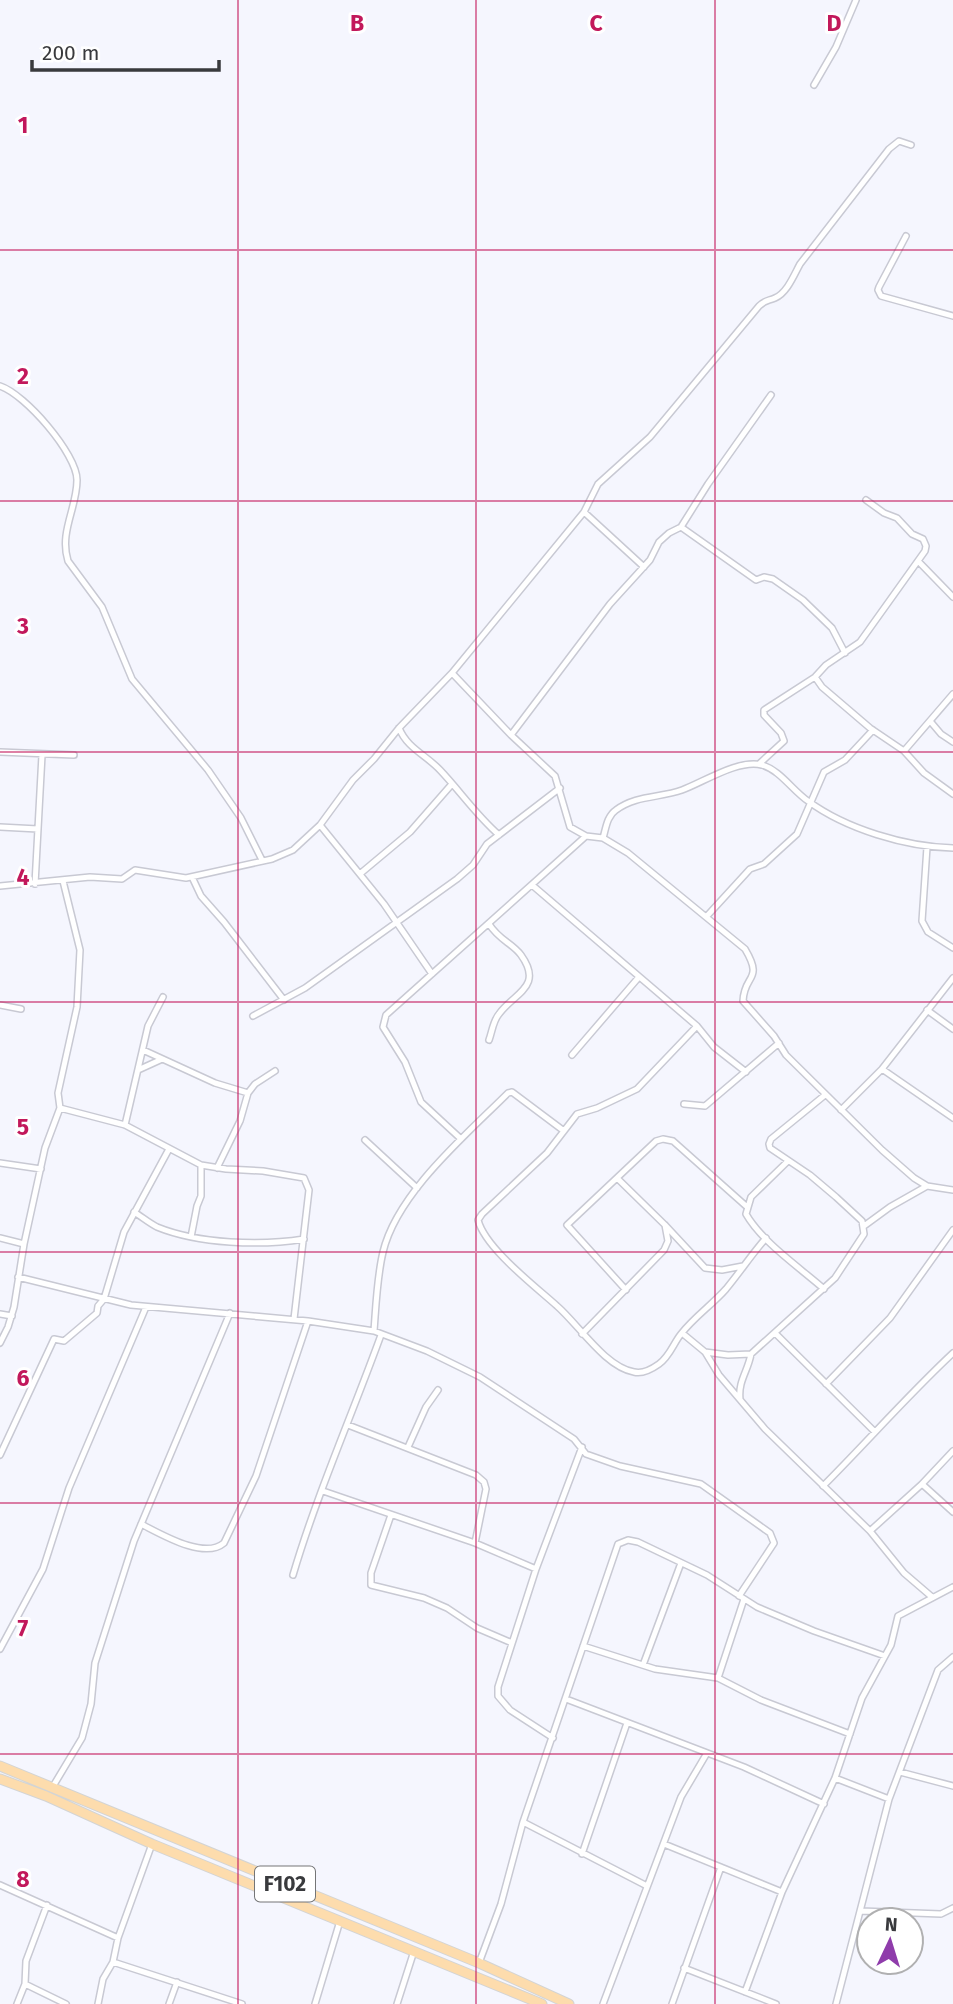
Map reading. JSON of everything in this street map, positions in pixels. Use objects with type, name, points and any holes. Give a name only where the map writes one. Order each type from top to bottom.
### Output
[{"type":"main road","name":"F102","points":[[0,1766],[479,1963],[569,2004]]},
{"type":"main road","name":"F102","points":[[0,1779],[542,2004]]},
{"type":"street","points":[[814,85],[836,47],[856,0]]},
{"type":"street","points":[[0,886],[90,877],[121,879],[135,870],[176,878],[192,877],[284,855],[293,850],[320,825],[353,780],[452,673],[584,512],[598,484],[650,437],[759,306],[765,300],[777,298],[791,282],[800,264],[889,149],[899,141],[911,145]]},
{"type":"street","points":[[906,236],[879,287],[879,293],[881,296],[953,316]]},
{"type":"street","points":[[0,386],[32,408],[73,462],[77,482],[66,531],[68,561],[102,607],[132,679],[208,770],[240,818],[262,860]]},
{"type":"street","points":[[511,735],[610,604],[644,567],[659,542],[681,527],[771,395]]},
{"type":"street","points":[[759,764],[783,741],[781,733],[764,715],[764,710],[815,677],[821,669],[866,635],[926,546],[923,539],[912,534],[893,515],[884,513],[866,500]]},
{"type":"street","points":[[584,512],[644,567]]},
{"type":"street","points":[[681,527],[757,580],[771,578],[800,598],[832,628],[845,653]]},
{"type":"street","points":[[918,561],[953,597]]},
{"type":"street","points":[[452,673],[511,735],[555,776],[570,827],[586,836],[603,838],[628,853],[745,949],[755,967],[754,975],[745,988],[743,1001],[786,1055],[882,1150],[927,1186],[953,1191]]},
{"type":"street","points":[[815,677],[822,687],[873,730],[904,751],[924,773],[953,794]]},
{"type":"street","points":[[904,751],[953,694]]},
{"type":"street","points":[[930,721],[941,734],[953,742]]},
{"type":"street","points":[[399,728],[405,741],[437,766],[484,822],[499,835]]},
{"type":"street","points":[[707,916],[745,874],[754,866],[764,864],[797,834],[824,772],[845,760],[873,730]]},
{"type":"street","points":[[0,752],[74,755]]},
{"type":"street","points":[[35,884],[42,755]]},
{"type":"street","points":[[603,838],[609,816],[629,802],[681,790],[736,767],[759,764],[774,770],[795,792],[834,817],[902,843],[927,848],[953,848]]},
{"type":"street","points":[[361,873],[410,832],[452,784]]},
{"type":"street","points":[[253,1016],[328,973],[457,878],[473,865],[487,844],[560,788]]},
{"type":"street","points":[[320,825],[361,873],[432,974]]},
{"type":"street","points":[[0,827],[38,829]]},
{"type":"street","points":[[461,1139],[421,1102],[405,1062],[383,1027],[386,1016],[586,836]]},
{"type":"street","points":[[927,848],[922,921],[928,932],[953,948]]},
{"type":"street","points":[[192,877],[201,896],[284,1000]]},
{"type":"street","points":[[0,1343],[12,1316],[24,1244],[41,1170],[60,1108],[58,1093],[77,1007],[80,950],[62,881]]},
{"type":"street","points":[[533,885],[697,1026],[715,1046],[746,1072]]},
{"type":"street","points":[[489,924],[500,939],[520,953],[529,973],[526,989],[498,1015],[489,1040]]},
{"type":"street","points":[[572,1055],[639,977]]},
{"type":"street","points":[[841,1110],[882,1069],[953,978]]},
{"type":"street","points":[[125,1125],[148,1026],[163,997]]},
{"type":"street","points":[[0,1005],[21,1009]]},
{"type":"street","points":[[927,1010],[953,1029]]},
{"type":"street","points":[[697,1026],[636,1089],[597,1108],[581,1111],[547,1153],[478,1220],[488,1239],[502,1255],[561,1310],[582,1334],[608,1357],[635,1373],[658,1365],[669,1355],[682,1333],[725,1290],[766,1238]]},
{"type":"street","points":[[684,1104],[705,1106],[779,1043]]},
{"type":"street","points":[[143,1051],[215,1083],[248,1093]]},
{"type":"street","points":[[138,1070],[160,1060]]},
{"type":"street","points":[[882,1069],[953,1118]]},
{"type":"street","points":[[217,1168],[240,1121],[248,1093],[255,1084],[275,1071]]},
{"type":"street","points":[[373,1331],[383,1251],[394,1223],[417,1188],[461,1139],[512,1092],[564,1131]]},
{"type":"street","points":[[741,1402],[740,1382],[747,1370],[751,1354],[835,1278],[864,1234],[862,1221],[827,1190],[770,1148],[771,1139],[825,1095]]},
{"type":"street","points":[[60,1108],[125,1125],[201,1165],[304,1178],[309,1190],[294,1320]]},
{"type":"street","points":[[365,1140],[417,1188]]},
{"type":"street","points":[[626,1290],[567,1225],[656,1141],[673,1141],[746,1206]]},
{"type":"street","points":[[0,1455],[54,1339],[64,1340],[97,1313],[98,1306],[104,1299],[117,1252],[134,1212],[169,1149]]},
{"type":"street","points":[[788,1161],[751,1197],[746,1206],[746,1214],[766,1238],[824,1289]]},
{"type":"street","points":[[0,1163],[41,1170]]},
{"type":"street","points":[[191,1237],[201,1196],[201,1165]]},
{"type":"street","points":[[618,1179],[705,1268],[722,1270],[743,1266]]},
{"type":"street","points":[[864,1226],[890,1207],[927,1186]]},
{"type":"street","points":[[134,1212],[156,1226],[191,1237],[253,1242],[304,1239]]},
{"type":"street","points":[[582,1334],[664,1251],[668,1241],[665,1225]]},
{"type":"street","points":[[826,1384],[890,1318],[953,1230]]},
{"type":"street","points":[[0,1238],[24,1244]]},
{"type":"street","points":[[19,1277],[146,1307],[308,1321],[373,1331],[458,1365],[574,1439],[586,1454],[620,1466],[701,1484],[770,1533],[774,1543],[741,1598],[718,1678]]},
{"type":"street","points":[[0,1649],[43,1569],[69,1489],[146,1307]]},
{"type":"street","points":[[46,1796],[82,1738],[91,1704],[95,1663],[141,1524],[230,1313]]},
{"type":"street","points":[[0,1314],[12,1316]]},
{"type":"street","points":[[141,1524],[177,1542],[207,1549],[219,1548],[224,1543],[256,1475],[308,1321]]},
{"type":"street","points":[[682,1333],[705,1352],[741,1402],[870,1531],[904,1573],[932,1597]]},
{"type":"street","points":[[775,1333],[875,1433]]},
{"type":"street","points":[[293,1575],[308,1524],[323,1491],[381,1335]]},
{"type":"street","points":[[705,1352],[751,1354]]},
{"type":"street","points":[[823,1486],[912,1391],[953,1353]]},
{"type":"street","points":[[408,1447],[425,1408],[438,1390]]},
{"type":"street","points":[[348,1425],[471,1472],[484,1482],[486,1489],[475,1544]]},
{"type":"street","points":[[553,1738],[510,1710],[498,1696],[501,1677],[536,1569],[582,1447]]},
{"type":"street","points":[[870,1531],[922,1484],[953,1451]]},
{"type":"street","points":[[922,1484],[953,1512]]},
{"type":"street","points":[[323,1491],[475,1544],[536,1569]]},
{"type":"street","points":[[391,1516],[371,1573],[371,1585],[424,1598],[447,1608],[477,1628],[512,1643]]},
{"type":"street","points":[[479,1963],[501,1904],[523,1822],[618,1544],[628,1540],[638,1542],[707,1575],[757,1607],[885,1656]]},
{"type":"street","points":[[643,1665],[681,1563]]},
{"type":"street","points":[[745,1992],[782,1892],[835,1778],[862,1698],[891,1645],[898,1616],[953,1587]]},
{"type":"street","points":[[583,1646],[674,1673],[718,1678],[796,1714],[850,1734]]},
{"type":"street","points":[[862,1906],[889,1799],[938,1670],[953,1657]]},
{"type":"street","points":[[566,1699],[777,1781],[824,1804]]},
{"type":"street","points":[[582,1854],[626,1723]]},
{"type":"street","points":[[603,2004],[681,1797],[707,1754]]},
{"type":"street","points":[[900,1772],[953,1786]]},
{"type":"street","points":[[835,1778],[889,1799]]},
{"type":"street","points":[[523,1822],[647,1886]]},
{"type":"street","points":[[97,2004],[103,1979],[113,1962],[118,1938],[152,1844]]},
{"type":"street","points":[[664,1844],[782,1892]]},
{"type":"street","points":[[672,2004],[721,1867]]},
{"type":"street","points":[[0,1885],[118,1938]]},
{"type":"street","points":[[17,2004],[24,1984],[26,1961],[47,1905]]},
{"type":"street","points":[[925,1913],[941,1914],[953,1908]]},
{"type":"street","points":[[315,2004],[340,1921]]},
{"type":"street","points":[[836,2004],[855,1933]]},
{"type":"street","points":[[397,2004],[414,1951]]},
{"type":"street","points":[[113,1962],[242,2004]]},
{"type":"street","points":[[684,1968],[776,2004]]},
{"type":"street","points":[[170,2004],[177,1982]]},
{"type":"street","points":[[24,1984],[66,2004]]}]
